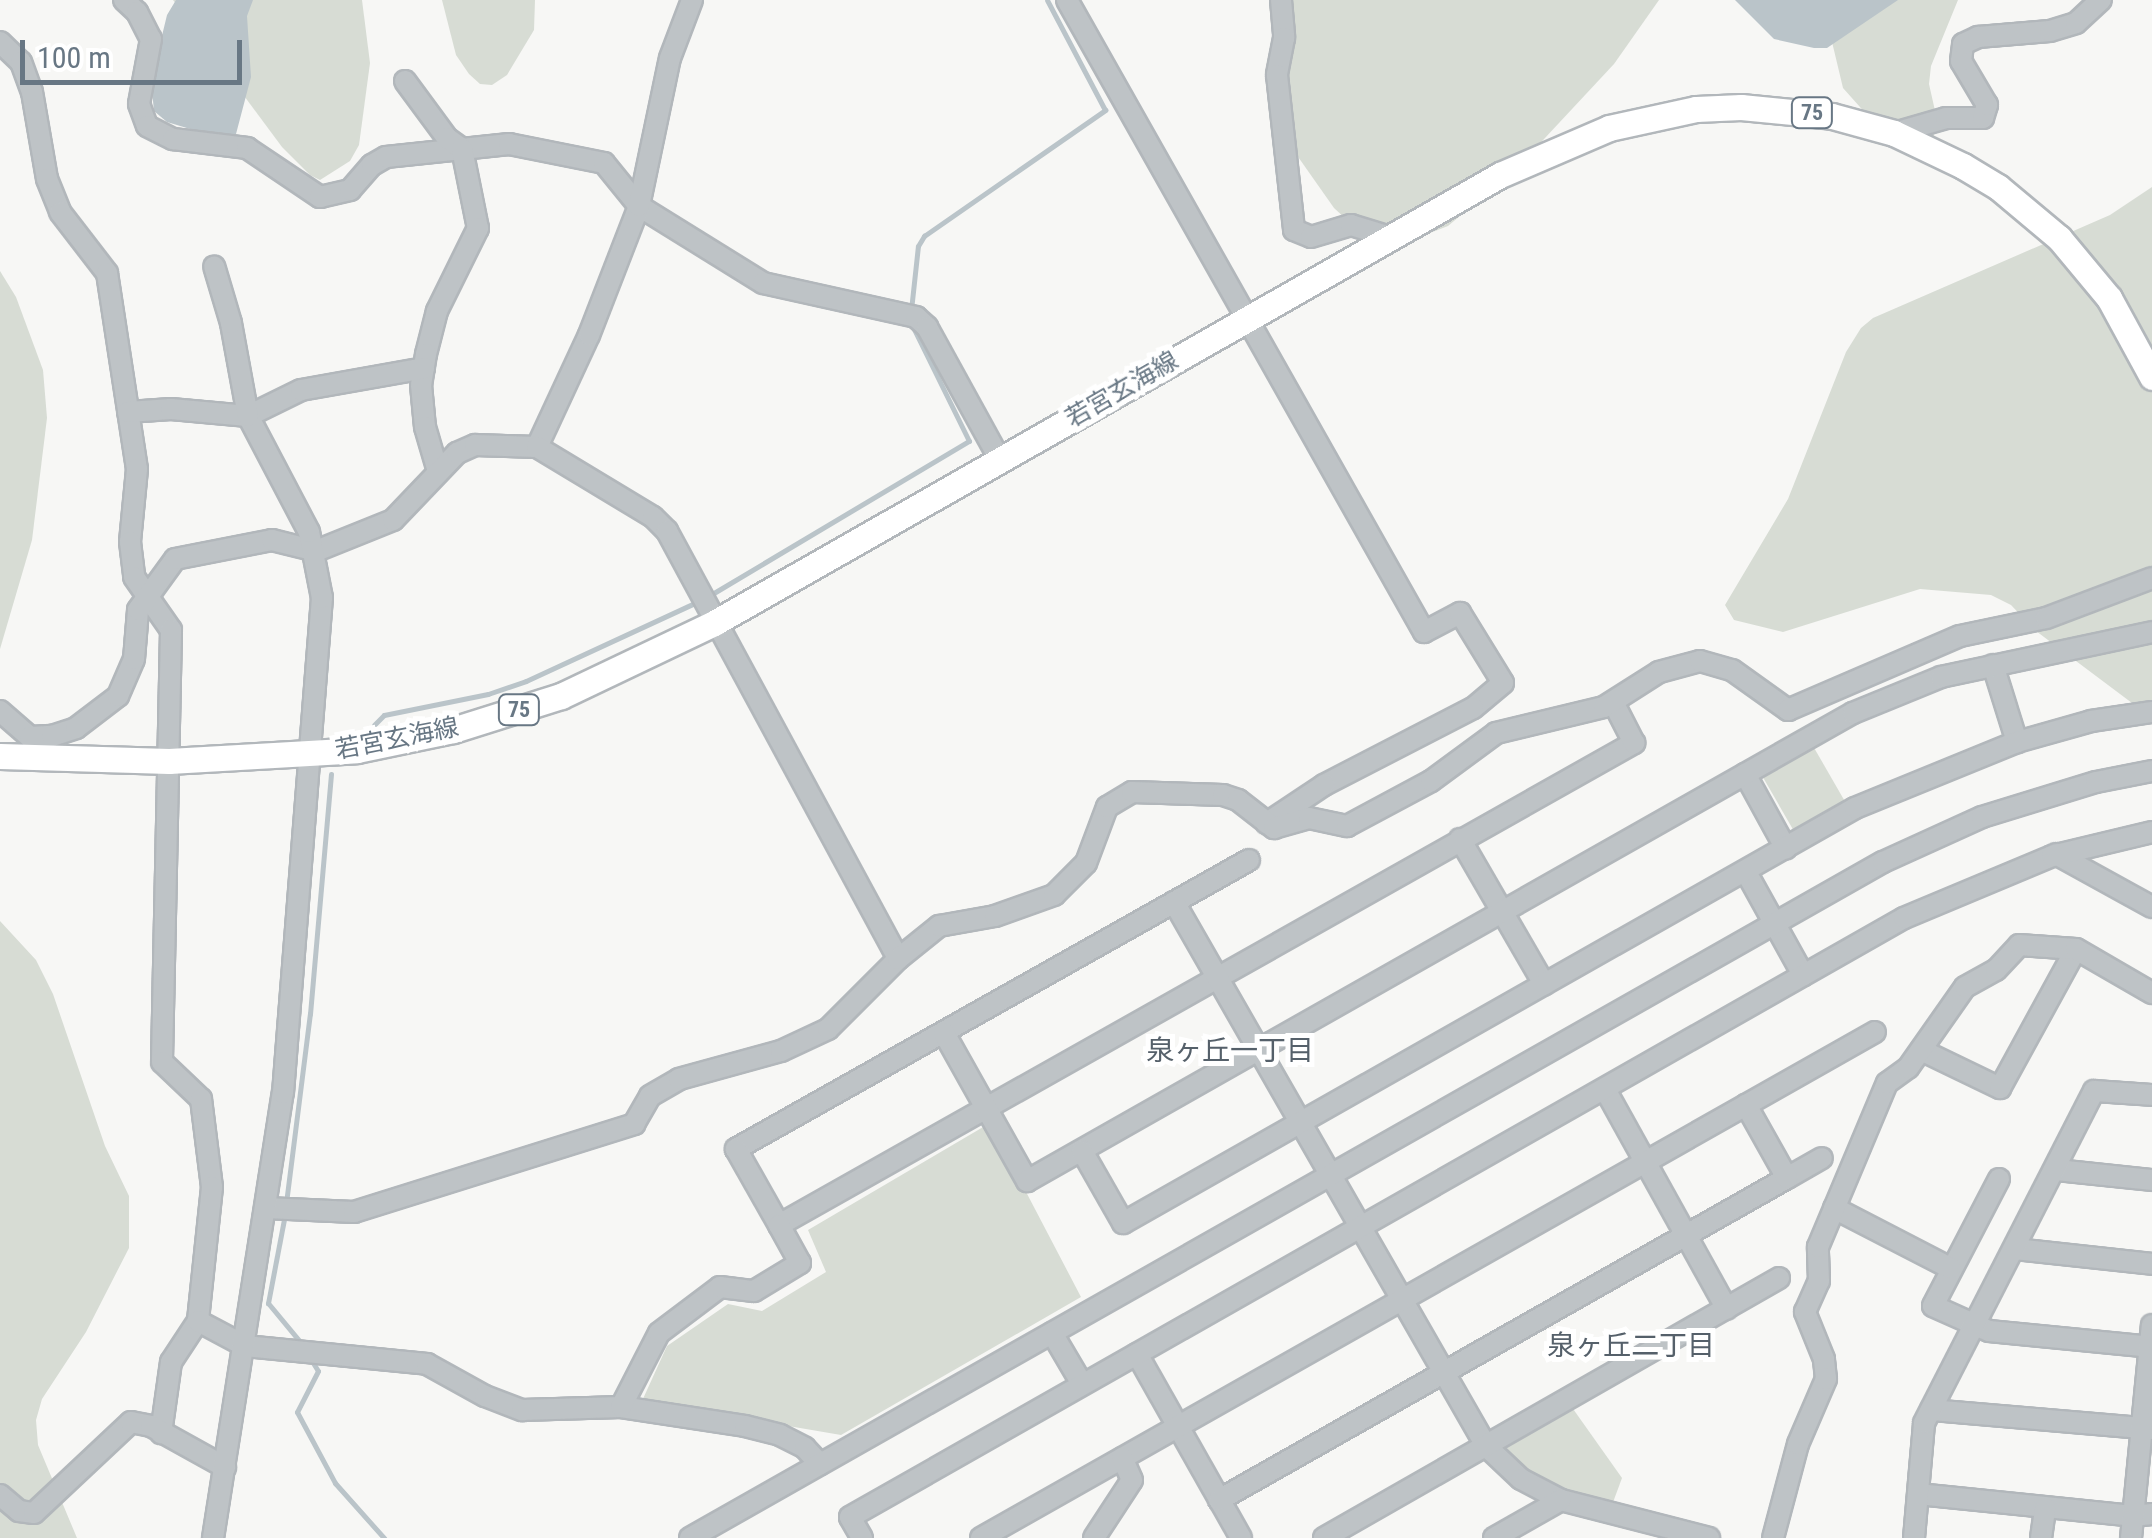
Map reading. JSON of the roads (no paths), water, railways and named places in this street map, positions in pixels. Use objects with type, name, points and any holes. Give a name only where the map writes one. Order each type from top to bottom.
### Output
[{"type":"main road","name":"若宮玄海線","points":[[0,756],[170,761],[311,754],[403,741],[492,719],[636,664],[1390,236],[1566,144],[1652,117],[1741,106],[1791,110],[1894,134],[1998,187],[2059,238],[2109,298],[2152,377]]},
{"type":"street","points":[[124,0],[137,12],[151,38],[139,104],[147,126],[173,139],[247,148],[320,197],[350,190],[372,165],[386,157],[509,144],[604,163],[639,206],[763,283],[916,316],[928,326],[1000,460]]},
{"type":"street","points":[[537,446],[589,335],[639,206],[680,22],[692,0]]},
{"type":"street","points":[[680,22],[706,0]]},
{"type":"street","points":[[1067,0],[1424,632],[1460,613],[1503,683],[1473,708],[1339,777],[1265,824]]},
{"type":"street","points":[[1281,0],[1284,38],[1278,75],[1294,230],[1311,237],[1351,225],[1372,227],[1390,236]]},
{"type":"street","points":[[1894,134],[1946,118],[1983,118],[1987,104],[1961,61],[1963,44],[1978,37],[2063,28],[2076,23],[2101,0]]},
{"type":"street","points":[[0,42],[21,62],[32,92],[47,180],[60,212],[107,273],[137,469],[130,542],[134,577],[172,630],[162,1062],[194,1090],[204,1106],[212,1187],[198,1322],[171,1362],[161,1433]]},
{"type":"street","points":[[405,81],[447,138],[462,149],[478,228],[437,310],[424,368],[425,427],[437,468]]},
{"type":"street","points":[[213,1538],[283,1093],[322,598],[316,550],[272,454],[248,416],[231,324],[214,266]]},
{"type":"street","points":[[128,412],[171,409],[248,416],[301,390],[424,368]]},
{"type":"street","points":[[0,711],[30,737],[52,736],[76,728],[118,696],[134,659],[138,610],[144,596],[175,559],[272,540],[316,550],[392,520],[437,468],[474,445],[537,446],[660,524],[898,959]]},
{"type":"street","points":[[266,1208],[354,1212],[634,1124],[650,1096],[679,1079],[781,1051],[828,1029],[898,959],[939,926],[995,916],[1054,895],[1080,874],[1107,807],[1132,792],[1224,794],[1274,828],[1309,818],[1348,826],[1431,782],[1496,733],[1613,702],[1660,672],[1700,661],[1732,670],[1788,710],[1960,636],[2046,618],[2152,578]]},
{"type":"street","points":[[944,1033],[1027,1181],[1898,692],[1992,665],[2152,632]]},
{"type":"street","points":[[1992,665],[2016,742]]},
{"type":"street","points":[[779,1225],[1634,742],[1613,702]]},
{"type":"street","points":[[1082,1151],[1123,1223],[1856,808],[2016,742],[2090,721],[2152,712]]},
{"type":"street","points":[[690,1538],[1774,923],[1956,827],[2038,798],[2152,771]]},
{"type":"street","points":[[1746,774],[1786,849]]},
{"type":"street","points":[[862,1538],[850,1517],[1606,1091],[1803,975],[1961,890],[2056,854],[2152,832]]},
{"type":"street","points":[[1460,839],[1544,984]]},
{"type":"street","points":[[2056,854],[2152,907]]},
{"type":"street","points":[[621,1407],[659,1333],[720,1287],[754,1291],[800,1263],[736,1149],[1248,860]]},
{"type":"street","points":[[1746,872],[1803,975]]},
{"type":"street","points":[[1174,902],[1486,1446],[1521,1479],[1561,1500],[1709,1538]]},
{"type":"street","points":[[1772,1538],[1798,1444],[1826,1379],[1824,1360],[1805,1312],[1819,1281],[1818,1246],[1887,1083],[1908,1068],[1965,986],[1996,970],[2019,945],[2076,950],[2152,994]]},
{"type":"street","points":[[1921,1050],[2000,1088],[2076,950]]},
{"type":"street","points":[[981,1538],[1875,1032]]},
{"type":"street","points":[[1606,1091],[1727,1309]]},
{"type":"street","points":[[1914,1538],[1924,1423],[2057,1170],[2094,1091],[2152,1095]]},
{"type":"street","points":[[1746,1105],[1787,1178]]},
{"type":"street","points":[[1220,1500],[1822,1158]]},
{"type":"street","points":[[2057,1170],[2152,1180]]},
{"type":"street","points":[[1999,1179],[1933,1306],[1975,1327],[2150,1347]]},
{"type":"street","points":[[1834,1208],[1950,1268]]},
{"type":"street","points":[[2015,1249],[2152,1264]]},
{"type":"street","points":[[1324,1538],[1779,1278]]},
{"type":"street","points":[[198,1322],[245,1346],[427,1364],[485,1396],[522,1410],[621,1407],[780,1435],[805,1448],[820,1464]]},
{"type":"street","points":[[2131,1538],[2142,1515],[2152,1325]]},
{"type":"street","points":[[1052,1333],[1082,1384]]},
{"type":"street","points":[[1137,1354],[1241,1538]]},
{"type":"street","points":[[1931,1410],[2146,1430]]},
{"type":"street","points":[[0,1495],[19,1511],[34,1513],[122,1426],[142,1423],[225,1467]]},
{"type":"street","points":[[1094,1538],[1132,1480],[1122,1458]]},
{"type":"street","points":[[1918,1494],[2142,1515]]},
{"type":"street","points":[[1494,1538],[1561,1500]]},
{"type":"street","points":[[2041,1538],[2044,1508]]},
{"type":"waterway","points":[[911,310],[918,246],[924,236],[1105,110],[1047,0]]},
{"type":"waterway","points":[[707,597],[969,441],[910,321]]},
{"type":"waterway","points":[[374,725],[384,715],[488,694],[526,681],[697,602]]},
{"type":"waterway","points":[[286,1203],[310,1014],[331,774]]},
{"type":"waterway","points":[[285,1214],[268,1303],[302,1344]]},
{"type":"waterway","points":[[310,1358],[318,1371],[297,1412],[335,1483],[384,1538]]},
{"type":"district","name":"泉ヶ丘一丁目","points":[[1230,1051]]},
{"type":"district","name":"泉ヶ丘二丁目","points":[[1631,1346]]}]
